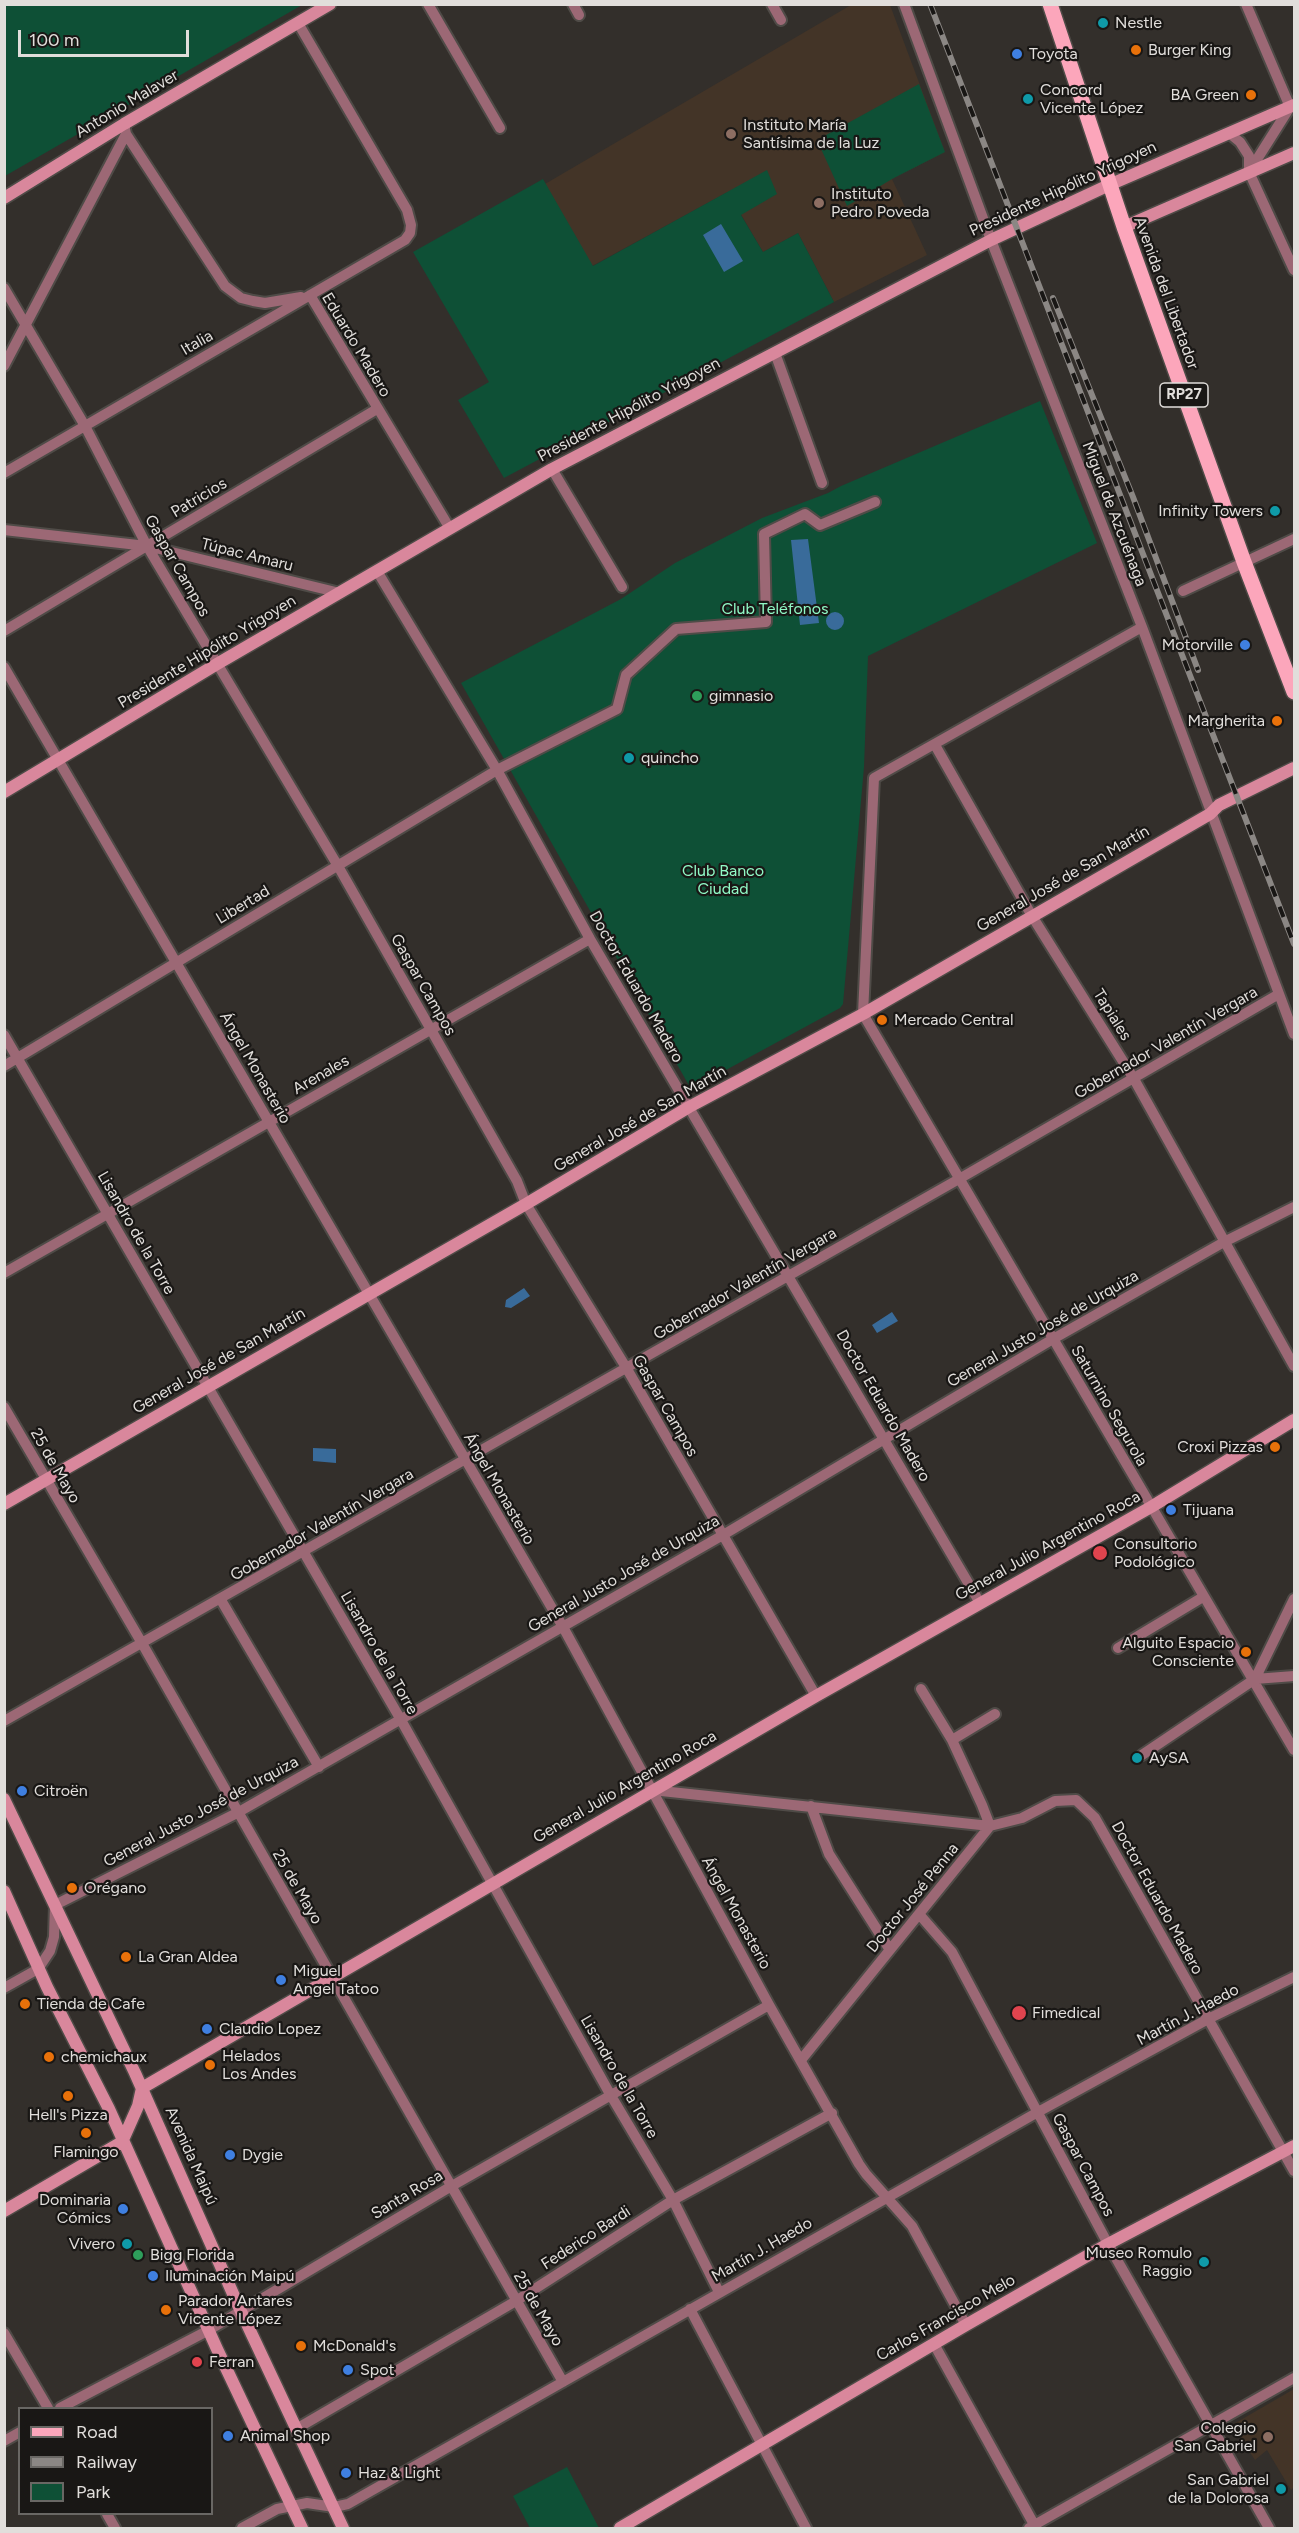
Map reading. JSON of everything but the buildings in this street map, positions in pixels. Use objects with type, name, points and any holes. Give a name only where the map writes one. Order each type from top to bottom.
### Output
[{"type":"main road","name":"Avenida del Libertador","points":[[1050,4],[1109,185],[1244,562],[1294,692]]},
{"type":"street","name":"Antonio Malaver","points":[[4,198],[125,129],[330,4]]},
{"type":"street","points":[[428,4],[500,128]]},
{"type":"street","points":[[573,4],[579,15]]},
{"type":"street","points":[[772,4],[781,20]]},
{"type":"street","name":"Miguel de Azcuénaga","points":[[904,4],[991,240],[1142,627],[1294,1034]]},
{"type":"street","points":[[1246,4],[1292,106],[1249,172]]},
{"type":"street","name":"Italia","points":[[4,473],[405,240],[411,225],[407,210],[298,22]]},
{"type":"street","name":"Presidente Hipólito Yrigoyen","points":[[4,792],[217,664],[377,572],[449,527],[552,469],[991,240],[1109,185],[1292,106]]},
{"type":"street","points":[[4,366],[125,129]]},
{"type":"street","name":"Eduardo Madero","points":[[125,129],[225,286],[241,298],[266,303],[310,296],[449,527]]},
{"type":"street","points":[[1229,133],[1240,142],[1249,156],[1249,172],[1294,270]]},
{"type":"street","points":[[1124,227],[1294,153]]},
{"type":"street","name":"Gaspar Campos","points":[[4,288],[85,426],[147,546],[338,866],[432,1029],[517,1181],[526,1204],[627,1369],[816,1696]]},
{"type":"street","points":[[775,352],[822,483]]},
{"type":"street","name":"Patricios","points":[[4,631],[377,409]]},
{"type":"street","points":[[552,469],[622,587]]},
{"type":"street","name":"Libertad","points":[[4,1066],[498,770],[617,709],[626,675],[676,629],[766,622],[764,534],[805,514],[820,525],[875,502]]},
{"type":"street","name":"Túpac Amaru","points":[[4,530],[147,546],[340,593]]},
{"type":"street","points":[[1183,591],[1294,539]]},
{"type":"street","name":"Doctor Eduardo Madero","points":[[377,572],[498,770],[590,939],[980,1603]]},
{"type":"street","points":[[863,1014],[874,778],[1142,627]]},
{"type":"street","name":"Ángel Monasterio","points":[[4,667],[562,1627],[769,2005],[866,2174],[902,2213],[921,2241],[966,2325]]},
{"type":"street","name":"Tapiales","points":[[935,745],[1032,916],[1134,1079],[1294,1366]]},
{"type":"street","name":"General José de San Martín","points":[[4,1504],[526,1204],[689,1107],[863,1014],[1210,814],[1228,800],[1294,768]]},
{"type":"street","name":"Arenales","points":[[4,1273],[590,939]]},
{"type":"street","name":"Gobernador Valentín Vergara","points":[[4,1721],[143,1645],[466,1461],[1279,994]]},
{"type":"street","name":"Saturnino Segurola","points":[[863,1014],[1203,1597],[1255,1679],[1294,1750]]},
{"type":"street","name":"Lisandro de la Torre","points":[[4,1035],[401,1720],[610,2094],[673,2200],[719,2292]]},
{"type":"street","name":"General Justo José de Urquiza","points":[[55,1905],[237,1813],[319,1767],[723,1535],[1053,1339],[1224,1242],[1294,1207]]},
{"type":"street","name":"25 de Mayo","points":[[4,1407],[143,1645],[563,2382]]},
{"type":"street","name":"General Julio Argentino Roca","points":[[142,2088],[330,1976],[652,1790],[1151,1507],[1294,1420]]},
{"type":"street","points":[[1118,1648],[1203,1597]]},
{"type":"street","points":[[1255,1679],[1294,1599]]},
{"type":"street","points":[[221,1600],[319,1767]]},
{"type":"street","points":[[1142,1755],[1255,1679],[1294,1676]]},
{"type":"street","points":[[921,1689],[952,1740],[990,1826]]},
{"type":"street","points":[[952,1740],[995,1714]]},
{"type":"street","points":[[652,1790],[990,1826]]},
{"type":"street","name":"Avenida Maipú","points":[[4,1799],[142,2088],[241,2311],[343,2529]]},
{"type":"street","name":"Doctor Eduardo Madero","points":[[990,1826],[1022,1818],[1055,1801],[1077,1800],[1095,1818],[1209,2019],[1289,2149],[1294,2171]]},
{"type":"street","points":[[811,1806],[829,1854],[890,1950]]},
{"type":"street","name":"Doctor José Penna","points":[[801,2060],[990,1826]]},
{"type":"street","points":[[4,1891],[38,1969],[109,2109],[122,2142],[302,2529]]},
{"type":"street","points":[[4,1988],[38,1969],[50,1951],[54,1937],[55,1905]]},
{"type":"street","name":"Gaspar Campos","points":[[919,1914],[952,1952],[1108,2244],[1269,2529]]},
{"type":"street","name":"Martín J. Haedo","points":[[242,2529],[277,2509],[292,2505],[306,2503],[334,2507],[348,2504],[1038,2112],[1209,2019],[1294,1977]]},
{"type":"street","name":"Santa Rosa","points":[[64,2407],[209,2330],[610,2094],[769,2005]]},
{"type":"street","points":[[4,2211],[122,2142],[138,2106],[142,2088]]},
{"type":"street","name":"Federico Bardi","points":[[296,2429],[516,2301],[673,2200],[832,2113]]},
{"type":"street","name":"Carlos Francisco Melo","points":[[620,2529],[1108,2244],[1289,2149]]},
{"type":"street","points":[[690,2309],[806,2529]]},
{"type":"street","points":[[4,2334],[47,2407]]},
{"type":"street","points":[[934,2344],[1033,2528],[1294,2378]]},
{"type":"street","points":[[4,2441],[18,2433]]},
{"type":"street","points":[[108,2515],[115,2529]]},
{"type":"shaded area","name":"Instituto María Santísima de la Luz","points":[[851,5],[890,5],[945,152],[892,179],[927,255],[834,302],[798,233],[763,252],[728,192],[592,266],[545,184]]},
{"type":"shaded area","name":"Colegio San Gabriel","points":[[1294,2389],[1294,2487],[1291,2490],[1267,2450],[1255,2460],[1232,2425]]},
{"type":"green space","points":[[5,4],[302,4],[302,5],[5,176]]},
{"type":"green space","points":[[919,84],[945,152],[892,179],[847,206],[817,140]]},
{"type":"green space","points":[[767,170],[777,194],[741,215],[763,252],[798,233],[834,302],[504,478],[458,400],[489,382],[413,252],[543,179],[593,266]]},
{"type":"green space","points":[[1040,401],[1097,543],[868,656],[864,767],[843,1004],[840,1008],[691,1089],[461,683],[621,599],[675,563],[762,518],[828,493]]},
{"type":"green space","points":[[567,2467],[599,2528],[530,2528],[513,2496]]},
{"type":"water","points":[[721,224],[743,261],[724,272],[703,235]]},
{"type":"water","points":[[808,539],[819,623],[800,625],[791,540]]},
{"type":"water","points":[[835,612],[841,615],[844,621],[841,627],[835,630],[829,627],[826,621],[829,615]]},
{"type":"water","points":[[524,1288],[530,1296],[511,1308],[505,1307],[506,1300]]},
{"type":"water","points":[[892,1312],[898,1321],[877,1333],[872,1325]]},
{"type":"water","points":[[313,1448],[336,1449],[336,1463],[313,1461]]},
{"type":"railway","points":[[930,4],[1294,944]]},
{"type":"railway","points":[[1053,298],[1133,497],[1198,670]]},
{"type":"place","name":"Nestle","points":[[1103,23]]},
{"type":"place","name":"Burger King","points":[[1136,50]]},
{"type":"place","name":"Toyota","points":[[1017,54]]},
{"type":"place","name":"BA Green","points":[[1251,95]]},
{"type":"place","name":"Concord Vicente López","points":[[1028,99]]},
{"type":"place","name":"Instituto María Santísima de la Luz","points":[[731,134]]},
{"type":"place","name":"Instituto Pedro Poveda","points":[[819,203]]},
{"type":"place","name":"Infinity Towers","points":[[1275,511]]},
{"type":"place","name":"Motorville","points":[[1245,645]]},
{"type":"place","name":"gimnasio","points":[[697,696]]},
{"type":"place","name":"Margherita","points":[[1277,721]]},
{"type":"place","name":"quincho","points":[[629,758]]},
{"type":"place","name":"Mercado Central","points":[[882,1020]]},
{"type":"place","name":"Croxi Pizzas","points":[[1275,1447]]},
{"type":"place","name":"Tijuana","points":[[1171,1510]]},
{"type":"place","name":"Consultorio Podológico","points":[[1100,1553]]},
{"type":"place","name":"Alguito Espacio Consciente","points":[[1246,1652]]},
{"type":"place","name":"AySA","points":[[1137,1758]]},
{"type":"place","name":"Citroën","points":[[22,1791]]},
{"type":"place","name":"Orégano","points":[[72,1888]]},
{"type":"place","name":"La Gran Aldea","points":[[126,1957]]},
{"type":"place","name":"Miguel Angel Tatoo","points":[[281,1980]]},
{"type":"place","name":"Tienda de Cafe","points":[[25,2004]]},
{"type":"place","name":"Fimedical","points":[[1019,2013]]},
{"type":"place","name":"Claudio Lopez","points":[[207,2029]]},
{"type":"place","name":"chemichaux","points":[[49,2057]]},
{"type":"place","name":"Helados Los Andes","points":[[210,2065]]},
{"type":"place","name":"Hell's Pizza","points":[[68,2096]]},
{"type":"place","name":"Flamingo","points":[[86,2133]]},
{"type":"place","name":"Dygie","points":[[230,2155]]},
{"type":"place","name":"Dominaria Cómics","points":[[123,2209]]},
{"type":"place","name":"Vivero","points":[[127,2244]]},
{"type":"place","name":"Bigg Florida","points":[[138,2255]]},
{"type":"place","name":"Museo Romulo Raggio","points":[[1204,2262]]},
{"type":"place","name":"Iluminación Maipú","points":[[153,2276]]},
{"type":"place","name":"Parador Antares Vicente López","points":[[166,2310]]},
{"type":"place","name":"McDonald's","points":[[301,2346]]},
{"type":"place","name":"Ferran","points":[[197,2362]]},
{"type":"place","name":"Spot","points":[[348,2370]]},
{"type":"place","name":"Animal Shop","points":[[228,2436]]},
{"type":"place","name":"Colegio San Gabriel","points":[[1268,2437]]},
{"type":"place","name":"Haz & Light","points":[[346,2473]]},
{"type":"place","name":"San Gabriel de la Dolorosa","points":[[1281,2489]]},
{"type":"park label","name":"Club Teléfonos","points":[[775,609]]},
{"type":"park label","name":"Club Banco Ciudad","points":[[723,880]]}]
